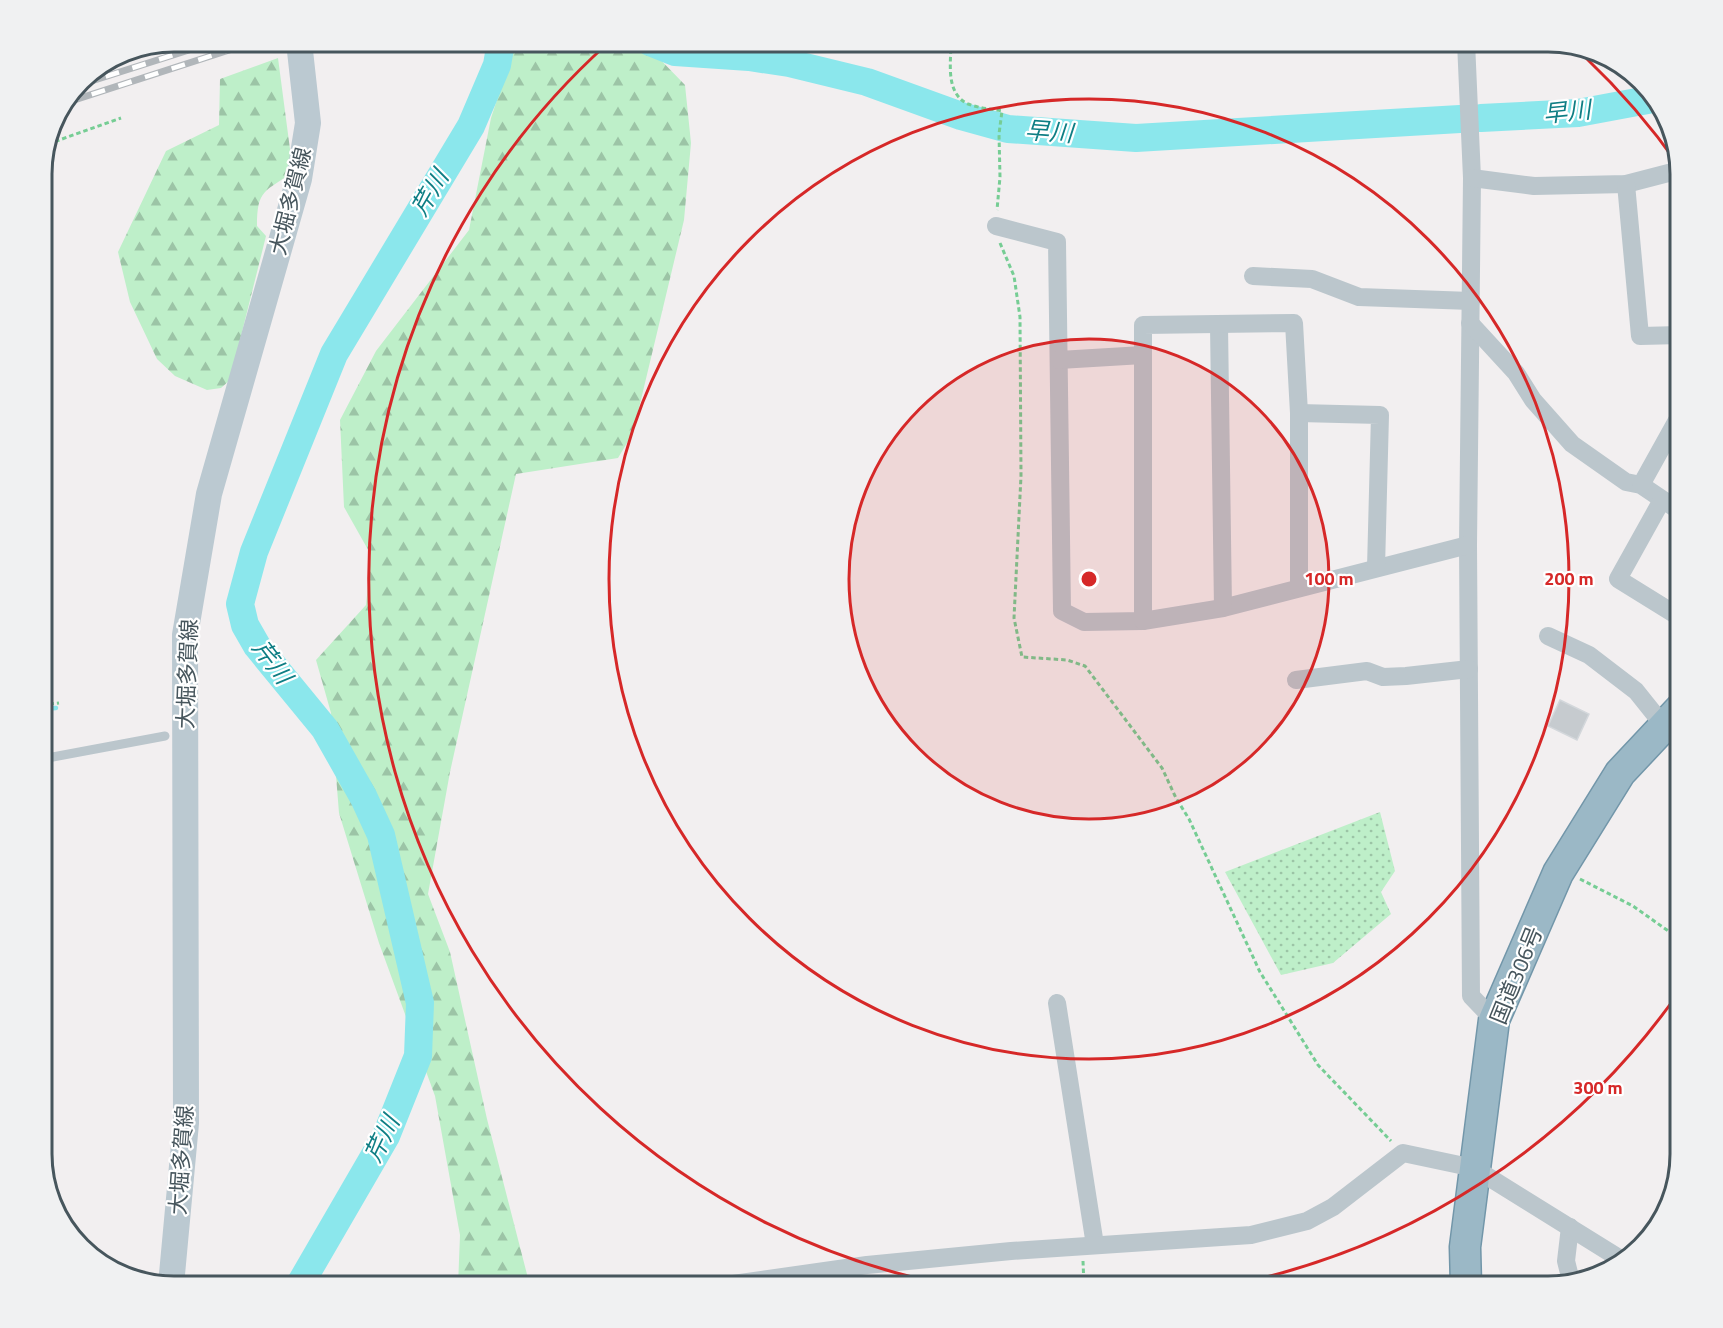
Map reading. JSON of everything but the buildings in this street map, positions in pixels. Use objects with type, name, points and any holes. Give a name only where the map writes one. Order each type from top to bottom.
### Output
[{"type":"highway","name":"国道306号","points":[[1466,1276],[1465,1247],[1494,1020],[1558,873],[1620,772],[1670,720]]},
{"type":"main road","name":"大堀多賀線","points":[[172,1276],[186,1123],[184,635],[209,494],[299,179],[308,123],[300,52]]},
{"type":"street","points":[[1466,52],[1472,178],[1468,544],[1471,996],[1494,1020]]},
{"type":"street","points":[[1472,178],[1534,186],[1626,184],[1670,173]]},
{"type":"street","points":[[1626,184],[1640,336],[1670,335]]},
{"type":"street","points":[[996,226],[1057,242],[1062,610],[1084,622],[1143,621],[1223,608],[1468,544]]},
{"type":"street","points":[[1253,276],[1312,279],[1359,297],[1471,301]]},
{"type":"street","points":[[1143,621],[1143,326],[1294,323],[1299,413],[1299,588]]},
{"type":"street","points":[[1470,323],[1516,373],[1533,400],[1572,444],[1626,482],[1641,485],[1670,505]]},
{"type":"street","points":[[1219,325],[1223,608]]},
{"type":"street","points":[[1059,360],[1143,355]]},
{"type":"street","points":[[1299,413],[1380,415],[1376,568]]},
{"type":"street","points":[[1641,485],[1670,433]]},
{"type":"street","points":[[1662,500],[1618,579],[1670,611]]},
{"type":"street","points":[[1548,636],[1589,655],[1670,715]]},
{"type":"street","points":[[1296,680],[1367,671],[1383,677],[1394,677],[1469,669]]},
{"type":"street","points":[[1057,1003],[1089,1246]]},
{"type":"street","points":[[789,1276],[867,1265],[1011,1251],[1251,1235],[1307,1221],[1333,1207],[1403,1153],[1474,1168],[1615,1256]]},
{"type":"street","points":[[1569,1273],[1566,1261],[1570,1227]]},
{"type":"lane","points":[[53,757],[165,736]]},
{"type":"path","points":[[951,52],[951,83],[956,95],[968,104],[1002,111],[996,226],[998,238],[1014,276],[1020,317],[1021,476],[1014,618],[1022,657],[1067,660],[1085,666],[1162,768],[1189,819],[1260,972],[1318,1065],[1403,1153]]},
{"type":"path","points":[[58,140],[121,118]]},
{"type":"path","points":[[53,704],[59,703]]},
{"type":"path","points":[[1578,879],[1633,906],[1670,932]]},
{"type":"path","points":[[1085,1276],[1089,1246]]},
{"type":"green space","points":[[513,52],[653,52],[685,85],[691,143],[684,220],[633,433],[618,458],[516,474],[450,772],[428,894],[450,952],[487,1119],[527,1276],[458,1276],[460,1235],[435,1096],[379,943],[339,813],[331,713],[316,660],[366,605],[371,555],[344,507],[340,420],[376,351],[469,230],[491,118]]},
{"type":"green space","points":[[278,58],[293,172],[269,188],[261,198],[257,226],[266,236],[230,380],[221,388],[207,390],[175,376],[157,359],[130,302],[118,252],[166,151],[219,125],[220,79]]},
{"type":"green space","points":[[1380,812],[1395,871],[1381,892],[1391,914],[1333,963],[1281,975],[1225,872]]},
{"type":"waterway","name":"芹川","points":[[305,1276],[386,1136],[418,1056],[420,1003],[381,835],[364,798],[325,729],[257,646],[245,625],[240,604],[254,552],[334,354],[471,126],[497,65],[499,52]]},
{"type":"waterway","name":"早川","points":[[675,52],[749,57],[789,63],[867,82],[961,116],[1008,129],[1136,138],[1460,119]]},
{"type":"waterway","name":"早川","points":[[1481,118],[1578,113],[1645,100]]},
{"type":"railway","points":[[100,78],[183,52]]},
{"type":"railway","points":[[79,98],[223,52]]}]
